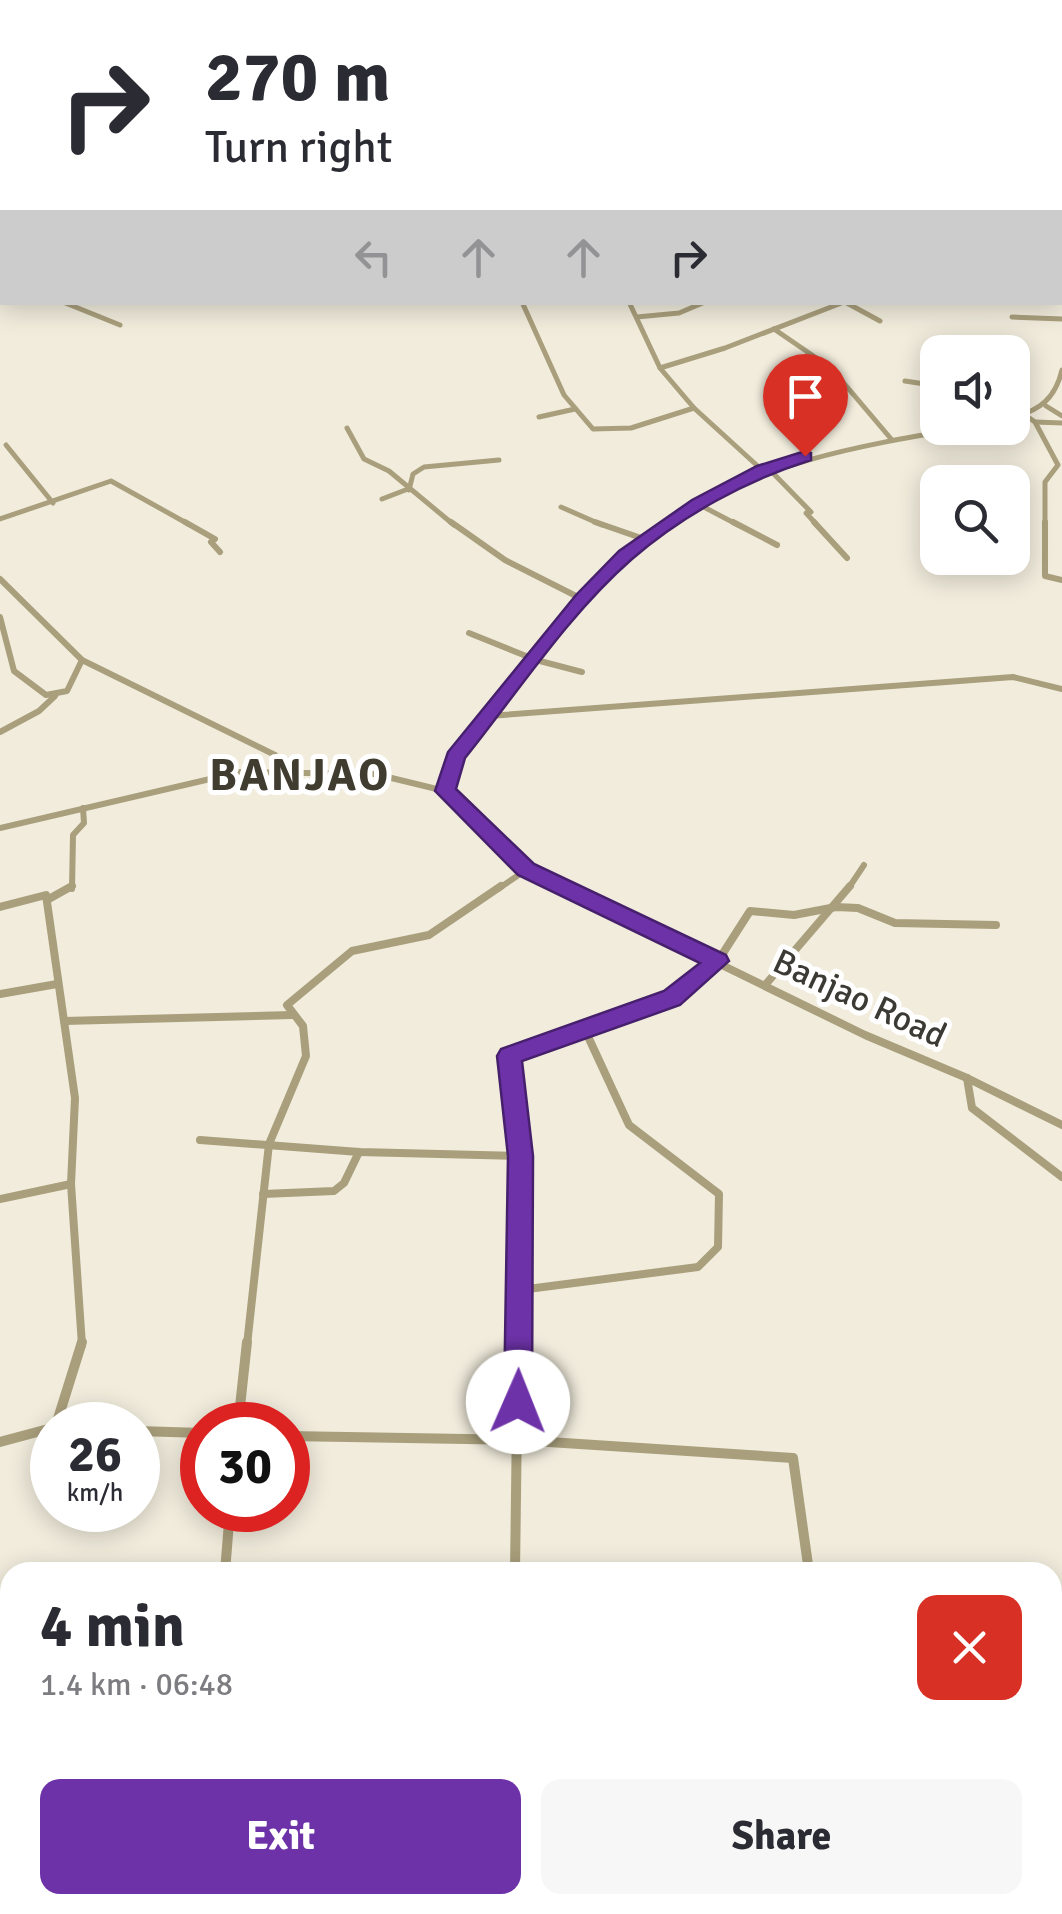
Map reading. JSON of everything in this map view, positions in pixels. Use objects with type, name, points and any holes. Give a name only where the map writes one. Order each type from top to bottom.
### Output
[{"type":"street","points":[[269,0],[277,0]]},
{"type":"street","points":[[70,305],[120,325]]},
{"type":"street","points":[[523,305],[564,395],[593,429],[607,431],[694,408]]},
{"type":"street","points":[[630,305],[660,368],[694,408],[809,512],[847,558]]},
{"type":"street","points":[[637,318],[679,313],[699,305]]},
{"type":"street","points":[[660,368],[836,305]]},
{"type":"street","points":[[850,305],[880,321]]},
{"type":"street","points":[[1012,317],[1062,319]]},
{"type":"street","points":[[774,329],[831,368],[892,440]]},
{"type":"street","points":[[1030,413],[1046,406],[1059,386],[1062,370]]},
{"type":"street","points":[[905,382],[920,384]]},
{"type":"street","points":[[1046,406],[1062,419]]},
{"type":"street","points":[[539,417],[576,409]]},
{"type":"street","points":[[1030,418],[1036,422],[1058,465],[1044,482],[1046,576],[1062,580]]},
{"type":"street","points":[[1036,422],[1062,419]]},
{"type":"street","points":[[347,428],[364,459],[389,471],[408,490],[505,560],[582,599]]},
{"type":"street","points":[[0,828],[240,772],[375,774],[445,791],[456,756],[582,599],[644,539],[698,504],[765,469],[832,450],[920,435]]},
{"type":"street","points":[[6,444],[53,503]]},
{"type":"street","points":[[382,500],[408,490],[414,474],[424,467],[499,460]]},
{"type":"street","points":[[0,519],[111,481],[213,540],[220,552]]},
{"type":"street","points":[[698,504],[777,545]]},
{"type":"street","points":[[561,507],[576,516],[644,539]]},
{"type":"street","points":[[0,580],[82,660],[275,755],[282,773]]},
{"type":"street","points":[[0,617],[14,672],[46,695],[68,692],[82,660]]},
{"type":"street","points":[[469,634],[536,660],[582,672]]},
{"type":"street","points":[[489,716],[1013,677],[1062,689]]},
{"type":"street","points":[[0,732],[39,711],[55,696]]},
{"type":"street","name":"Banjao Road","points":[[445,791],[526,870],[865,1035],[967,1078],[1062,1125]]},
{"type":"street","points":[[47,900],[72,889],[74,835],[84,822],[83,808]]},
{"type":"street","points":[[766,984],[836,907],[864,865]]},
{"type":"street","points":[[240,1402],[269,1144],[306,1056],[303,1026],[287,1005],[352,951],[429,935],[526,870]]},
{"type":"street","points":[[0,907],[46,895],[75,1098],[72,1184],[82,1346],[63,1402]]},
{"type":"street","points":[[515,1562],[521,1156],[509,1056],[672,998],[718,961],[750,911],[794,915],[836,907],[858,908],[895,923],[996,925]]},
{"type":"street","points":[[0,994],[57,984]]},
{"type":"street","points":[[64,1020],[292,1015]]},
{"type":"street","points":[[520,1290],[698,1268],[718,1247],[719,1194],[629,1126],[585,1030]]},
{"type":"street","points":[[967,1078],[972,1108],[1062,1177]]},
{"type":"street","points":[[200,1140],[359,1152],[521,1156]]},
{"type":"street","points":[[263,1194],[334,1191],[344,1184],[359,1152]]},
{"type":"street","points":[[0,1199],[72,1184]]},
{"type":"street","points":[[0,1442],[30,1434]]},
{"type":"street","points":[[310,1436],[518,1440],[793,1458],[808,1562]]},
{"type":"street","points":[[226,1562],[228,1532]]},
{"type":"district","name":"BANJAO","points":[[300,774]]},
{"type":"route","points":[[518,1402],[521,1156],[509,1056],[672,998],[718,961],[526,870],[445,791],[456,756],[607,571],[644,539],[698,504],[762,470],[805,456]]}]
